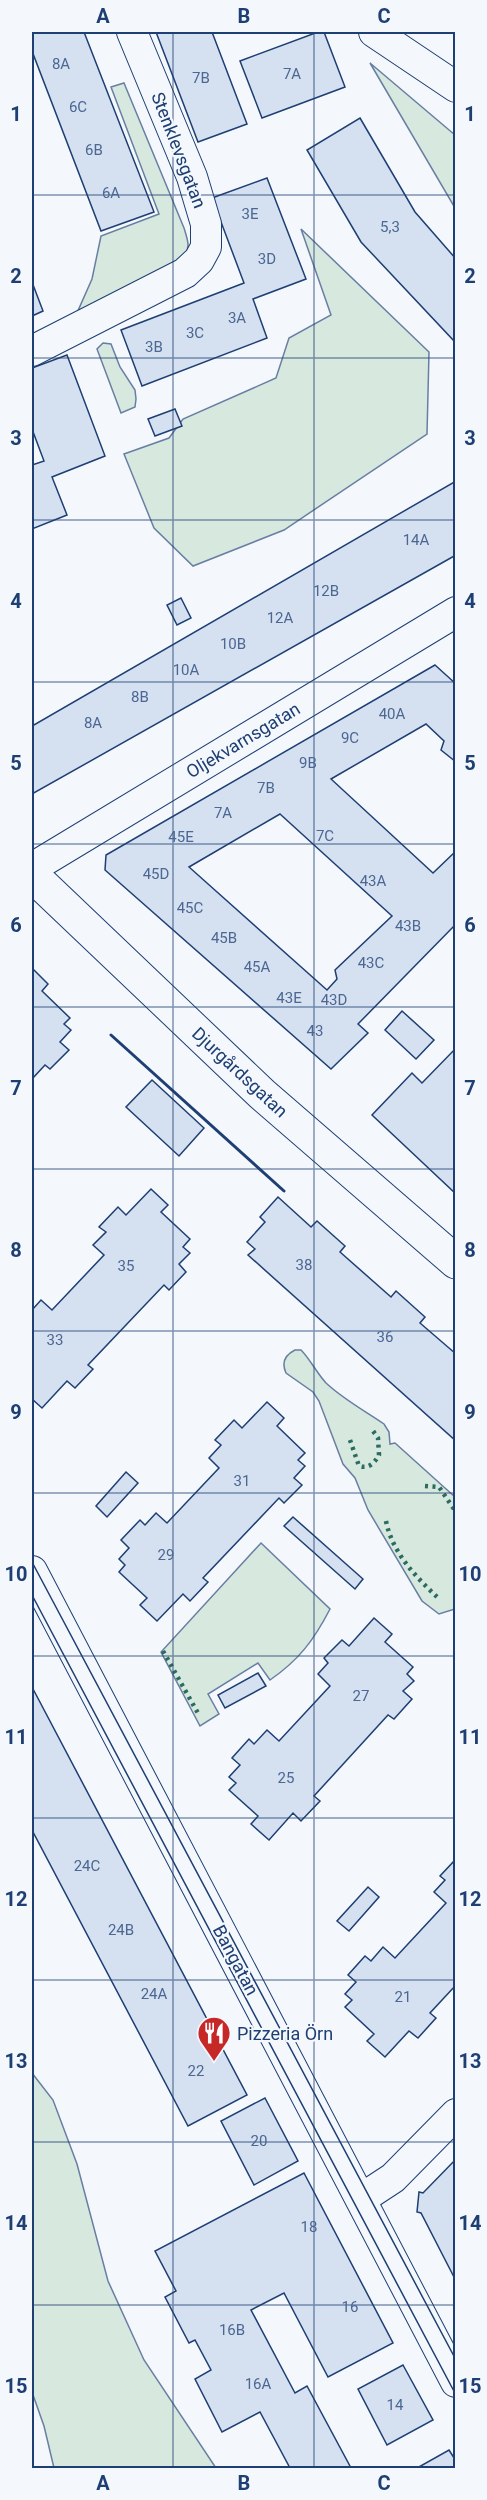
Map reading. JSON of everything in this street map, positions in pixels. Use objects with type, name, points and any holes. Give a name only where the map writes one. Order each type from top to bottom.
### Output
[{"type":"street","name":"Stenklevsgatan","points":[[32,351],[185,273],[200,260],[206,247],[206,224],[192,177],[132,32]]},
{"type":"street","points":[[374,32],[456,87]]},
{"type":"street","name":"Oljekvarnsgatan","points":[[32,868],[455,612]]},
{"type":"street","name":"Djurgårdsgatan","points":[[32,875],[262,1094],[456,1262]]},
{"type":"street","name":"Bangatan","points":[[32,1571],[456,2382]]},
{"type":"street","points":[[361,2199],[393,2178],[456,2114]]},
{"type":"shaded area","points":[[370,63],[455,135],[455,208]]},
{"type":"shaded area","points":[[124,83],[184,228],[188,247],[183,259],[77,313],[92,279],[101,236],[159,214],[111,87]]},
{"type":"shaded area","points":[[301,229],[429,352],[427,434],[284,530],[193,566],[154,528],[124,454],[169,438],[183,419],[276,378],[289,338],[331,315]]},
{"type":"shaded area","points":[[103,343],[111,344],[120,367],[135,390],[135,407],[121,413],[97,349]]},
{"type":"shaded area","points":[[295,1350],[301,1350],[322,1379],[333,1389],[384,1424],[389,1432],[390,1444],[395,1443],[455,1497],[455,1609],[439,1614],[422,1601],[368,1510],[355,1478],[343,1464],[319,1401],[313,1392],[286,1373],[285,1359]]},
{"type":"shaded area","points":[[261,1543],[330,1609],[305,1649],[270,1680],[258,1663],[208,1694],[219,1714],[200,1726],[161,1652]]},
{"type":"shaded area","points":[[32,2073],[53,2100],[77,2164],[108,2281],[144,2360],[216,2468],[54,2468],[44,2426],[32,2392]]},
{"type":"building","points":[[32,32],[84,32],[154,212],[101,231],[32,51]]},
{"type":"building","points":[[156,32],[212,32],[247,124],[198,142]]},
{"type":"building","points":[[318,32],[324,32],[345,87],[262,118],[240,61]]},
{"type":"building","points":[[360,118],[415,212],[456,259],[456,343],[361,242],[307,150]]},
{"type":"building","points":[[267,178],[306,279],[253,299],[267,338],[142,386],[121,330],[244,283],[212,198]]},
{"type":"building","points":[[32,282],[43,311],[32,316]]},
{"type":"building","points":[[67,355],[105,456],[52,477],[67,515],[32,529],[32,465],[44,461],[32,429],[32,368]]},
{"type":"building","points":[[175,409],[182,426],[155,436],[148,419]]},
{"type":"building","points":[[456,481],[456,555],[32,794],[32,722],[34,725]]},
{"type":"building","points":[[181,598],[191,618],[177,625],[167,605]]},
{"type":"building","points":[[435,665],[456,684],[456,762],[441,750],[444,741],[426,724],[331,779],[433,873],[456,851],[456,924],[358,1024],[368,1033],[331,1069],[105,870],[106,855]],"holes":[[[280,814],[392,916],[335,970],[337,979],[327,990],[189,867]]]},
{"type":"building","points":[[32,968],[48,984],[42,991],[70,1018],[64,1024],[71,1030],[60,1042],[69,1050],[50,1069],[45,1065],[32,1079]]},
{"type":"building","points":[[402,1011],[434,1040],[416,1059],[385,1030]]},
{"type":"building","points":[[456,1048],[456,1194],[372,1115],[412,1073],[422,1083]]},
{"type":"building","points":[[152,1080],[204,1128],[179,1156],[126,1107]]},
{"type":"building","points":[[151,1189],[168,1205],[161,1212],[190,1239],[183,1247],[190,1253],[179,1264],[186,1272],[169,1290],[164,1285],[88,1365],[93,1369],[75,1388],[67,1381],[42,1408],[32,1399],[32,1310],[41,1300],[52,1310],[104,1255],[93,1245],[106,1232],[99,1227],[118,1207],[126,1215]]},
{"type":"building","points":[[278,1197],[311,1227],[317,1221],[345,1246],[340,1252],[391,1297],[396,1291],[425,1317],[420,1323],[456,1354],[456,1441],[248,1255],[255,1249],[247,1242],[265,1222],[260,1217]]},
{"type":"building","points":[[267,1402],[284,1418],[277,1426],[305,1453],[298,1460],[305,1466],[294,1478],[302,1485],[284,1503],[279,1498],[203,1578],[208,1582],[190,1601],[183,1594],[157,1621],[140,1605],[147,1598],[119,1572],[125,1565],[119,1559],[129,1548],[121,1540],[140,1520],[145,1525],[156,1513],[167,1523],[219,1468],[209,1458],[221,1445],[215,1440],[234,1420],[242,1428]]},
{"type":"building","points":[[126,1472],[138,1483],[107,1517],[96,1506]]},
{"type":"building","points":[[293,1517],[363,1579],[355,1589],[284,1526]]},
{"type":"building","points":[[374,1618],[392,1634],[385,1642],[413,1667],[407,1674],[414,1681],[403,1691],[412,1699],[394,1719],[388,1715],[314,1796],[320,1801],[301,1821],[293,1813],[269,1840],[251,1824],[258,1816],[229,1790],[236,1783],[229,1777],[240,1765],[232,1758],[249,1739],[254,1744],[267,1730],[279,1741],[330,1686],[318,1674],[328,1663],[324,1658],[342,1640],[349,1646]]},
{"type":"building","points":[[258,1673],[266,1686],[225,1708],[218,1695]]},
{"type":"building","points":[[32,1687],[247,2095],[188,2126],[32,1830]]},
{"type":"building","points":[[456,1859],[456,1985],[430,2013],[436,2018],[418,2038],[409,2031],[385,2057],[367,2041],[374,2034],[345,2007],[352,2000],[345,1994],[356,1982],[348,1975],[365,1956],[371,1961],[383,1947],[395,1958],[446,1903],[434,1892],[445,1880],[440,1876]]},
{"type":"building","points":[[368,1887],[379,1897],[349,1931],[337,1921]]},
{"type":"building","points":[[265,2098],[298,2161],[254,2185],[221,2121]]},
{"type":"building","points":[[456,2159],[456,2281],[421,2213],[417,2212],[419,2192],[423,2193]]},
{"type":"building","points":[[304,2173],[393,2343],[328,2377],[284,2293],[251,2310],[295,2393],[307,2386],[351,2468],[290,2468],[260,2412],[222,2432],[195,2379],[211,2370],[195,2340],[189,2343],[165,2297],[176,2291],[155,2251]]},
{"type":"building","points":[[403,2365],[433,2420],[387,2445],[358,2389]]},
{"type":"building","points":[[449,2450],[456,2461],[456,2468],[417,2468]]},
{"type":"tram line","points":[[32,1562],[456,2360]]},
{"type":"tram line","points":[[32,1595],[456,2395]]},
{"type":"hedge","points":[[350,1440],[359,1466],[371,1465],[379,1455],[378,1438],[371,1428]]},
{"type":"hedge","points":[[425,1486],[439,1487],[456,1512]]},
{"type":"hedge","points":[[386,1521],[399,1553],[413,1572],[437,1597]]},
{"type":"hedge","points":[[163,1651],[199,1715]]},
{"type":"wall","points":[[111,1035],[284,1191]]},
{"type":"place","name":"Pizzeria Örn","points":[[214,2062]]}]
